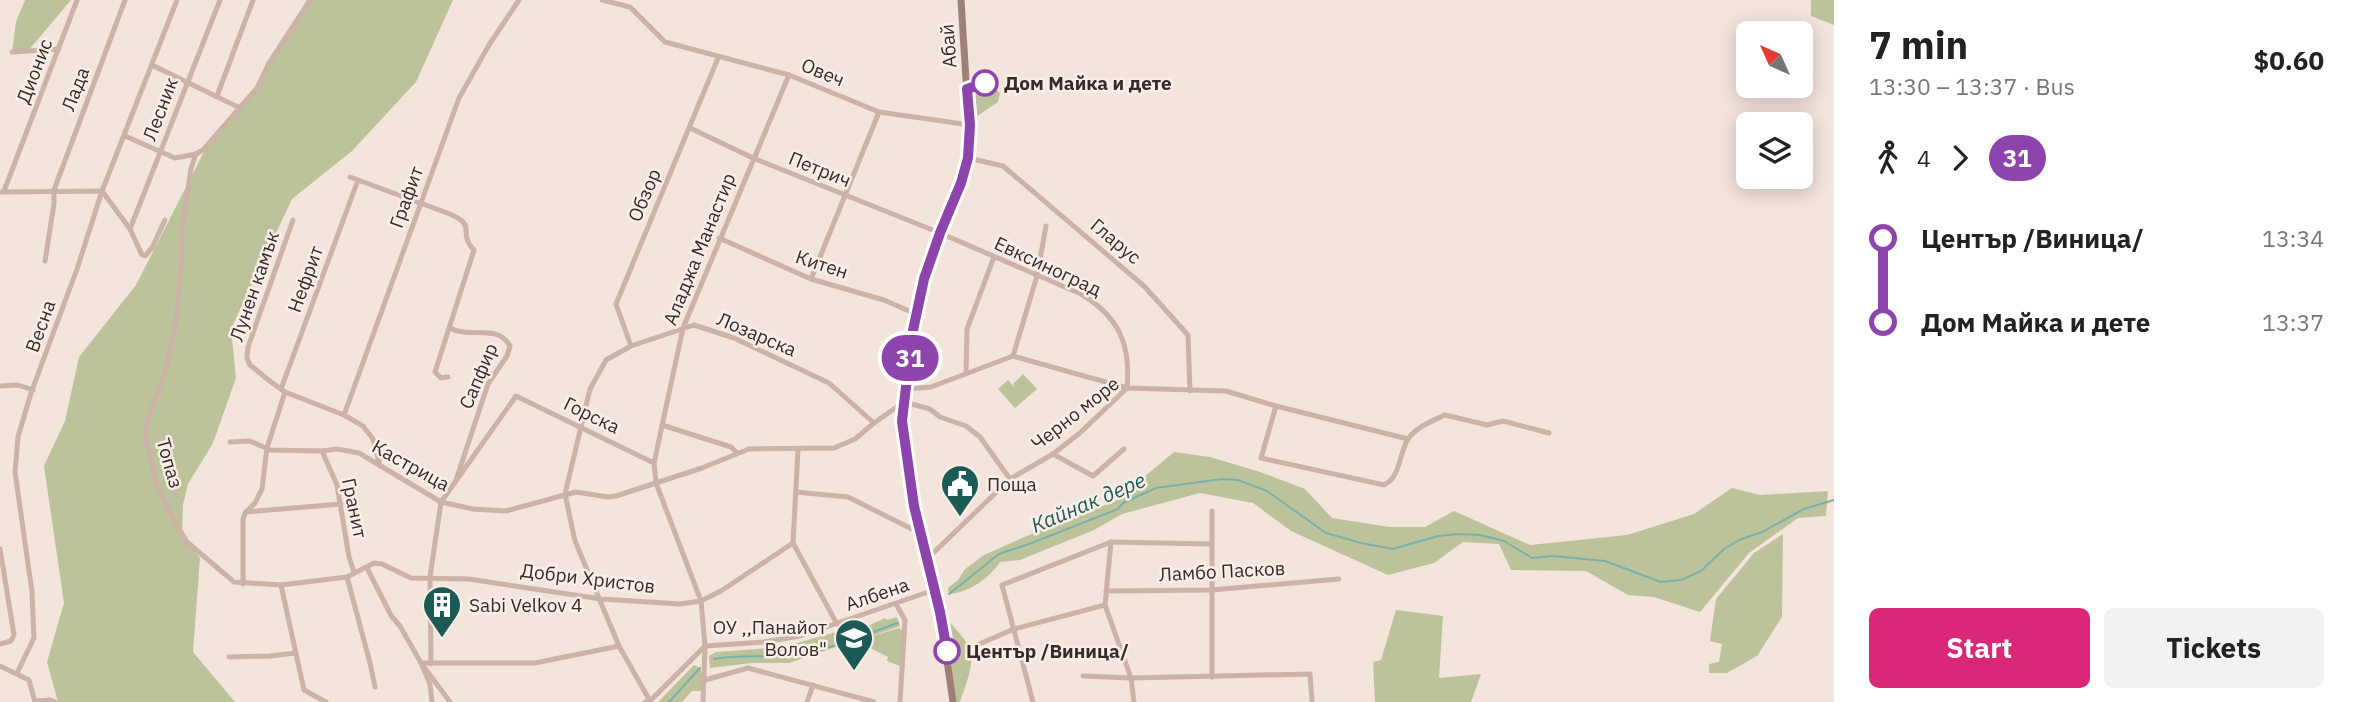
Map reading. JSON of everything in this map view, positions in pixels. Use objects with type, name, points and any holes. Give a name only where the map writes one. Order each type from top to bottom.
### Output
[{"type":"street","name":"Дионис","points":[[2,192],[77,0]]},
{"type":"street","name":"Лада","points":[[45,261],[54,190],[125,0]]},
{"type":"street","name":"Весна","points":[[18,673],[34,638],[32,592],[15,472],[15,454],[33,390],[102,191],[177,0]]},
{"type":"street","name":"Лесник","points":[[130,229],[219,0]]},
{"type":"street","points":[[216,96],[253,0]]},
{"type":"street","points":[[125,136],[175,158],[203,150],[257,88],[269,63],[310,0]]},
{"type":"street","name":"Графит","points":[[344,415],[459,98],[519,0]]},
{"type":"street","name":"Овеч","points":[[603,0],[630,7],[665,42],[789,75],[878,112],[970,125]]},
{"type":"street","name":"Абай","points":[[953,702],[947,655],[914,506],[902,421],[916,314],[924,279],[968,158],[970,125],[961,0]]},
{"type":"street","points":[[12,52],[59,49]]},
{"type":"street","name":"Обзор","points":[[631,346],[616,304],[718,58]]},
{"type":"street","points":[[152,65],[240,108]]},
{"type":"street","name":"Аладжа Манастир","points":[[703,702],[705,646],[701,601],[656,482],[654,463],[683,328],[789,75]]},
{"type":"street","points":[[811,279],[878,112]]},
{"type":"street","name":"Петрич","points":[[690,128],[753,158],[940,233]]},
{"type":"street","name":"Топаз","points":[[196,154],[191,168],[182,232],[183,257],[176,322],[165,373],[149,415],[145,435],[156,486],[187,542],[226,577],[243,584],[281,586],[347,577],[367,568]]},
{"type":"street","name":"Гларус","points":[[968,158],[1003,166],[1144,286],[1188,335],[1190,391]]},
{"type":"street","points":[[350,177],[464,220],[467,224],[467,243],[474,250],[450,328],[435,365],[435,372],[441,378],[448,377]]},
{"type":"street","name":"Нефрит","points":[[243,584],[245,513],[255,503],[262,489],[267,448],[283,390],[358,180]]},
{"type":"street","points":[[2,192],[102,191],[130,229],[145,256],[152,248],[165,220]]},
{"type":"street","name":"Лунен камък","points":[[283,390],[250,365],[247,358],[293,220]]},
{"type":"street","points":[[1013,356],[1037,276],[1046,226]]},
{"type":"street","name":"Евксиноград","points":[[940,233],[1081,294],[1099,305],[1122,337],[1129,369],[1127,388]]},
{"type":"street","name":"Китен","points":[[719,238],[811,279],[884,300],[916,314]]},
{"type":"street","points":[[966,373],[967,329],[994,257]]},
{"type":"street","name":"Лозарска","points":[[565,494],[590,389],[606,360],[631,346],[694,325],[734,338],[829,383],[874,423]]},
{"type":"street","name":"Сапфир","points":[[450,328],[459,334],[494,332],[505,338],[510,346],[507,356],[488,384],[460,462],[456,483]]},
{"type":"street","points":[[907,388],[932,387],[1013,356],[1127,388]]},
{"type":"street","points":[[0,386],[18,385],[33,390]]},
{"type":"street","name":"Черно море","points":[[927,559],[1010,478],[1053,454],[1081,432],[1127,388],[1226,391],[1408,439]]},
{"type":"street","points":[[283,390],[344,415],[363,426],[373,439],[380,466]]},
{"type":"street","name":"Горска","points":[[456,483],[516,396],[654,463]]},
{"type":"street","points":[[904,402],[930,409],[940,417],[966,426],[980,437],[1010,478]]},
{"type":"street","name":"Кастрица","points":[[230,443],[250,441],[267,448],[347,450],[372,458],[380,466],[441,502],[473,509],[506,511],[576,492],[607,497],[702,468],[737,453],[764,448],[798,450],[834,447],[855,439],[904,402]]},
{"type":"street","points":[[1276,406],[1261,458],[1384,485],[1392,481],[1408,439],[1422,427],[1445,415],[1487,425],[1503,421],[1549,433]]},
{"type":"street","points":[[662,425],[732,447],[737,453]]},
{"type":"street","points":[[1053,454],[1093,476],[1124,449]]},
{"type":"street","points":[[798,450],[793,543],[837,625]]},
{"type":"street","name":"Гранит","points":[[323,451],[337,485],[354,572]]},
{"type":"street","points":[[431,664],[430,578],[441,502],[456,483]]},
{"type":"street","points":[[796,492],[848,497],[920,533]]},
{"type":"street","points":[[565,494],[575,541],[619,646],[647,701],[705,646]]},
{"type":"street","points":[[245,513],[341,504]]},
{"type":"street","points":[[1212,510],[1212,677]]},
{"type":"street","points":[[1032,702],[1002,585],[1111,542],[1212,544]]},
{"type":"street","points":[[1111,542],[1105,605],[1131,678],[1134,702]]},
{"type":"street","name":"Добри Христов","points":[[367,568],[374,563],[421,580],[469,579],[601,599],[680,604],[701,601],[721,591],[793,543]]},
{"type":"street","points":[[0,549],[15,635],[11,641],[0,644]]},
{"type":"street","points":[[367,568],[375,579],[383,601],[421,663],[430,684],[432,702]]},
{"type":"street","points":[[347,577],[374,687]]},
{"type":"street","name":"Ламбо Пасков","points":[[1107,591],[1211,590],[1339,579]]},
{"type":"street","points":[[281,586],[304,690],[326,702]]},
{"type":"street","name":"Албена","points":[[705,646],[764,642],[800,636],[934,590]]},
{"type":"street","points":[[896,604],[905,620],[900,702]]},
{"type":"street","points":[[970,648],[1014,629],[1105,605]]},
{"type":"street","points":[[421,663],[535,663],[619,646]]},
{"type":"street","points":[[229,657],[295,653]]},
{"type":"street","points":[[421,663],[450,702]]},
{"type":"street","points":[[0,666],[29,680],[35,702],[55,702]]},
{"type":"street","points":[[705,680],[748,668],[874,702]]},
{"type":"street","points":[[1083,676],[1131,678],[1310,674],[1312,702]]},
{"type":"street","points":[[807,702],[813,685]]},
{"type":"green space","points":[[25,0],[71,0],[28,51],[12,52],[16,22]]},
{"type":"green space","points":[[310,0],[453,0],[416,82],[352,151],[292,199],[231,329],[236,378],[213,443],[188,484],[183,505],[182,534],[200,558],[193,652],[235,702],[58,702],[47,662],[64,603],[44,466],[65,421],[79,357],[136,285],[210,140],[257,88],[269,63]]},
{"type":"green space","points":[[1811,0],[1834,0],[1834,25],[1811,16]]},
{"type":"green space","points":[[993,87],[1000,93],[998,102],[976,117],[974,92]]},
{"type":"green space","points":[[1023,374],[1037,389],[1015,408],[998,389],[1008,380],[1015,388],[1013,384]]},
{"type":"green space","points":[[1174,452],[1210,457],[1305,489],[1332,518],[1389,527],[1425,527],[1454,511],[1530,545],[1627,535],[1694,514],[1732,488],[1760,495],[1828,491],[1826,516],[1798,518],[1749,553],[1700,612],[1654,597],[1628,595],[1586,571],[1511,570],[1499,544],[1463,542],[1434,563],[1388,575],[1291,531],[1253,503],[1200,493],[1122,514],[1094,530],[1020,560],[1000,562],[978,584],[949,594],[948,588],[958,580],[965,569],[984,555],[1079,513],[1113,503]]},
{"type":"green space","points":[[1783,534],[1782,617],[1757,656],[1727,673],[1709,673],[1709,664],[1719,662],[1722,644],[1710,641],[1716,599],[1754,553]]},
{"type":"green space","points":[[1396,610],[1443,616],[1439,678],[1481,674],[1471,702],[1375,702],[1373,662],[1381,660]]},
{"type":"green space","points":[[940,612],[961,635],[971,653],[970,672],[960,702],[953,702]]},
{"type":"green space","points":[[897,617],[900,626],[866,638],[899,628],[903,631],[900,666],[887,661],[888,657],[872,649],[865,637],[789,663],[752,663],[710,668],[709,656],[716,652],[783,647],[836,632],[838,636],[849,635],[885,618],[887,620]]},
{"type":"green space","points":[[694,665],[700,668],[703,676],[703,691],[692,691],[682,702],[658,702]]},
{"type":"waterway","name":"Кайнак дере","points":[[949,594],[999,554],[1118,509],[1123,503],[1156,488],[1222,479],[1238,480],[1267,491],[1326,533],[1361,543],[1393,549],[1438,536],[1480,535],[1504,541],[1532,558],[1553,556],[1605,561],[1661,582],[1681,580],[1701,571],[1724,549],[1739,540],[1762,532],[1804,509],[1834,500]]},
{"type":"waterway","name":"Кайнак дере","points":[[714,659],[803,653],[898,623]]},
{"type":"waterway","name":"Кайнак дере","points":[[669,702],[700,668]]},
{"type":"bus line","name":"31","points":[[947,651],[914,506],[902,421],[912,335],[924,279],[968,158],[970,125],[967,89],[985,83]]},
{"type":"place","name":"Дом Майка и дете","points":[[985,83]]},
{"type":"place","name":"Поща","points":[[960,518]]},
{"type":"place","name":"Sabi Velkov 4","points":[[442,639]]},
{"type":"place","name":"Център /Виница/","points":[[947,651]]},
{"type":"place","name":"ОУ ,,Панайот Волов\"","points":[[854,672]]}]
